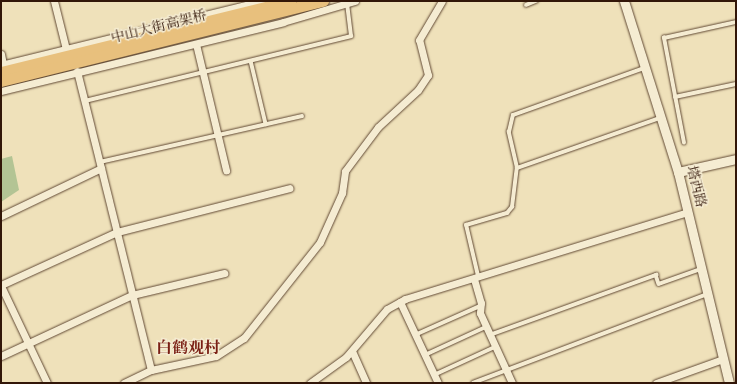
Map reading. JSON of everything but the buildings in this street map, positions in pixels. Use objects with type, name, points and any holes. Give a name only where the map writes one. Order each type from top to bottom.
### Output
[{"type":"main road","name":"中山大街高架桥","points":[[2,67],[290,1]]},
{"type":"main road","name":"中山大街高架桥","points":[[1,82],[323,1]]},
{"type":"street","points":[[54,1],[66,49]]},
{"type":"street","points":[[1,54],[2,67],[66,49],[261,1]]},
{"type":"street","points":[[1,91],[77,71],[196,44],[355,1]]},
{"type":"street","points":[[124,383],[151,370],[216,356],[232,349],[308,258],[320,242],[342,192],[345,171],[378,127],[418,90],[428,76],[419,40],[442,1]]},
{"type":"street","name":"塔西路","points":[[624,1],[678,172],[729,383]]},
{"type":"street","points":[[196,44],[226,170]]},
{"type":"street","points":[[77,71],[151,370]]},
{"type":"street","points":[[678,172],[736,159]]},
{"type":"street","points":[[1,216],[100,165]]},
{"type":"street","points":[[47,383],[1,285],[117,232],[289,188]]},
{"type":"street","points":[[310,383],[352,351],[387,309],[400,302],[687,212]]},
{"type":"street","points":[[1,356],[132,295],[224,273]]},
{"type":"street","points":[[476,278],[486,327],[512,383]]},
{"type":"street","points":[[400,302],[438,383]]},
{"type":"street","points":[[352,351],[366,383]]},
{"type":"street","points":[[656,383],[723,359]]},
{"type":"lane","points":[[526,5],[536,1]]},
{"type":"lane","points":[[85,101],[351,36],[346,4]]},
{"type":"lane","points":[[684,143],[664,38],[736,22]]},
{"type":"lane","points":[[251,61],[266,124]]},
{"type":"lane","points":[[476,278],[466,225],[510,210],[517,168],[509,132],[513,115],[644,68]]},
{"type":"lane","points":[[675,97],[736,84]]},
{"type":"lane","points":[[100,165],[218,135],[302,116]]},
{"type":"lane","points":[[517,168],[660,118]]},
{"type":"lane","points":[[489,335],[656,275],[659,284],[701,269]]},
{"type":"lane","points":[[473,383],[505,368],[707,294]]},
{"type":"lane","points":[[416,334],[481,306]]},
{"type":"lane","points":[[425,355],[486,327]]},
{"type":"lane","points":[[434,375],[495,347]]},
{"type":"green space","points":[[12,156],[19,190],[1,202],[1,159]]},
{"type":"district","name":"白鹤观村","points":[[188,350]]}]
